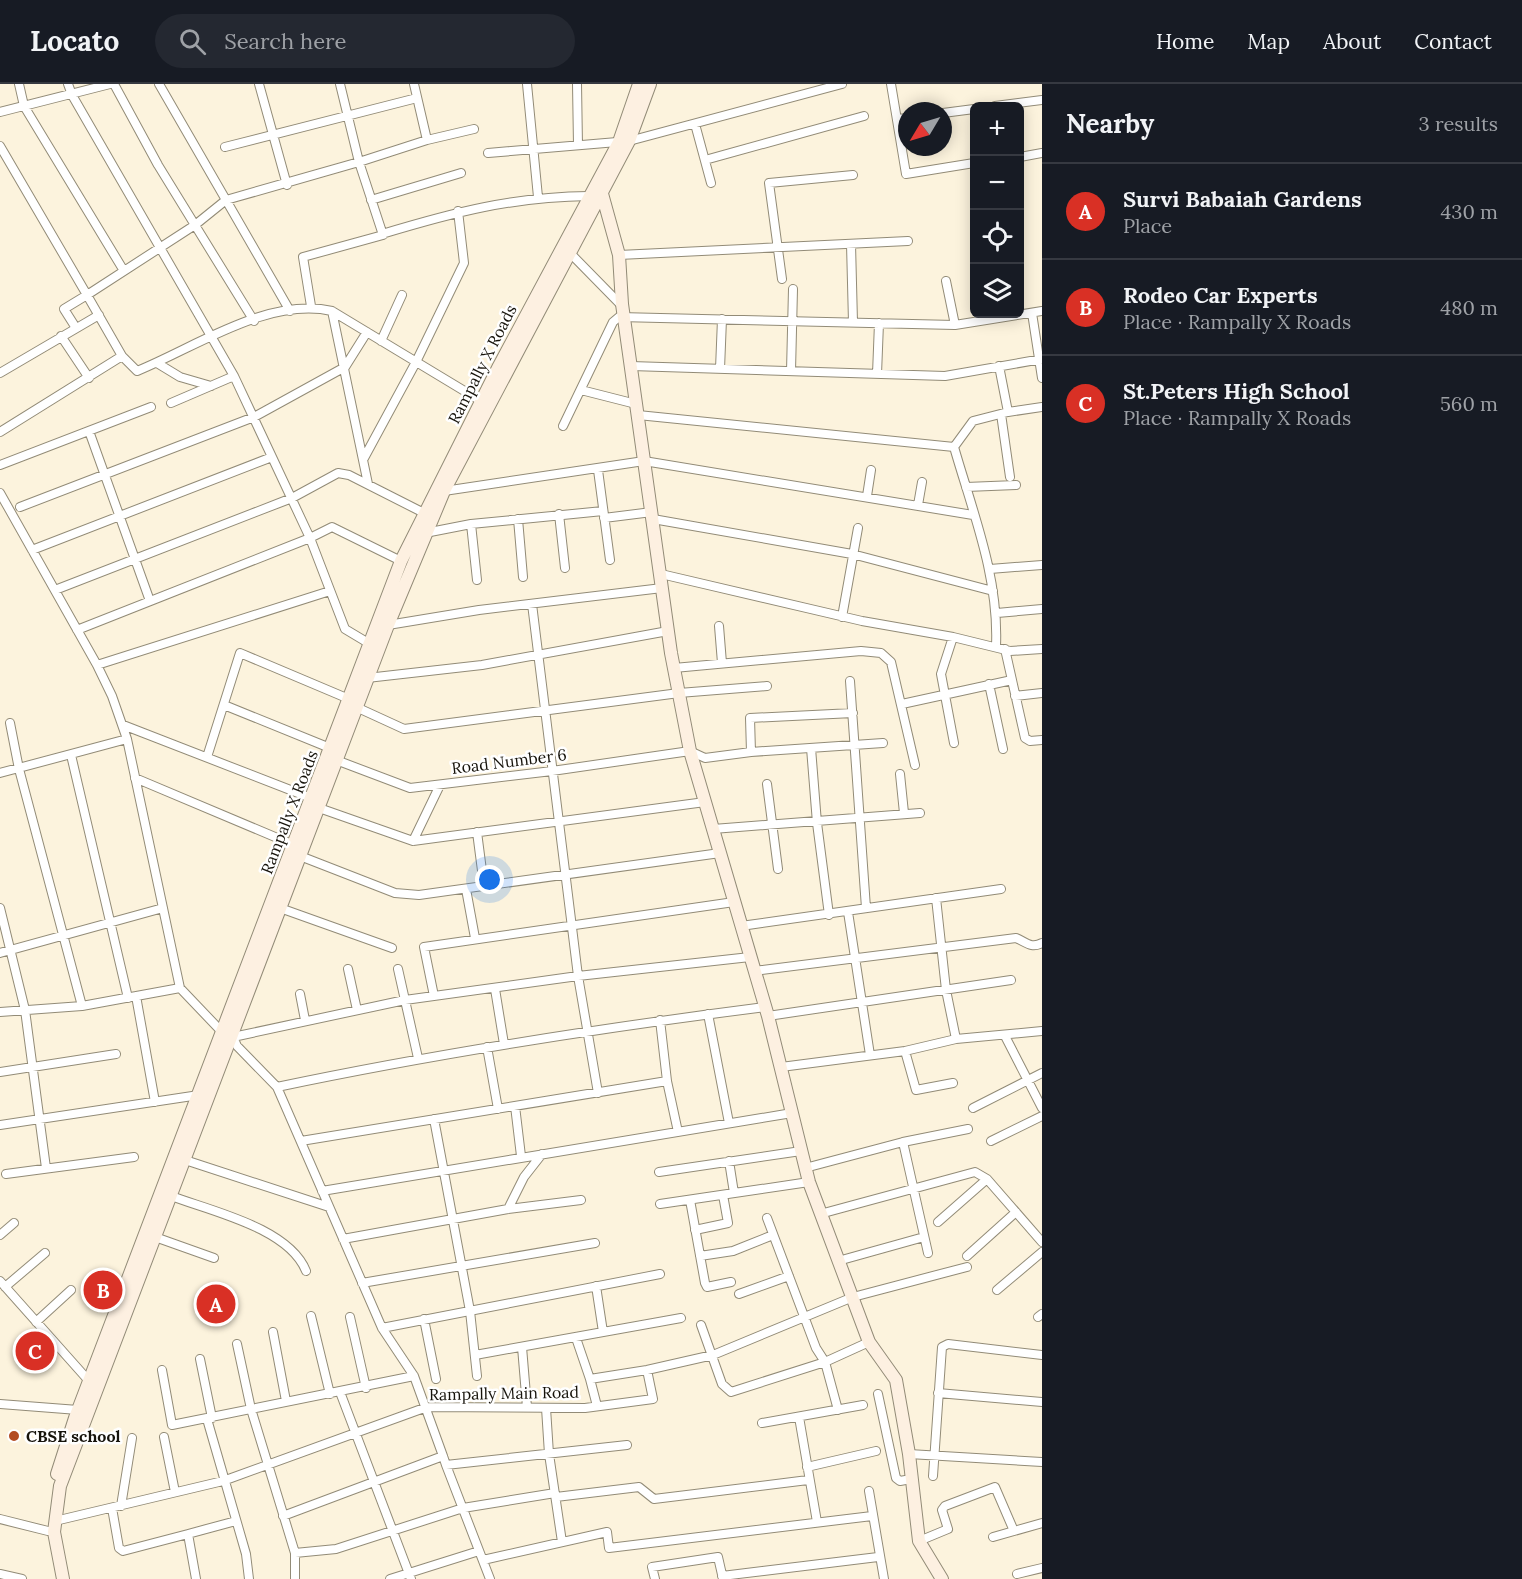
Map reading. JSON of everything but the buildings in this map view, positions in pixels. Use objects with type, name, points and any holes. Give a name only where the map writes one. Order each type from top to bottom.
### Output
[{"type":"main road","points":[[624,142],[639,84]]},
{"type":"main road","points":[[229,1035],[280,908],[297,850],[352,703],[367,678],[425,533],[444,491],[570,253],[596,190],[624,142],[650,84]]},
{"type":"main road","points":[[596,190],[619,255],[623,312],[668,631],[690,751],[766,1011],[809,1182],[869,1342],[896,1380],[909,1454],[919,1541],[942,1579]]},
{"type":"main road","name":"Rampally X Roads","points":[[352,703],[370,644],[401,561],[481,401],[596,190]]},
{"type":"main road","name":"Rampally X Roads","points":[[63,1579],[51,1526],[60,1486],[185,1160],[297,850]]},
{"type":"main road","name":"Rampally X Roads","points":[[55,1579],[51,1498],[78,1410],[198,1095],[229,1035]]},
{"type":"street","points":[[20,84],[24,106],[124,271]]},
{"type":"street","points":[[68,84],[72,95],[234,376],[310,538],[345,629],[370,644]]},
{"type":"street","points":[[0,112],[112,84],[254,321]]},
{"type":"street","points":[[159,84],[290,311]]},
{"type":"street","points":[[259,84],[286,185]]},
{"type":"street","points":[[339,84],[359,162],[382,234]]},
{"type":"street","points":[[414,84],[428,140]]},
{"type":"street","points":[[527,84],[538,197]]},
{"type":"street","points":[[576,84],[578,144]]},
{"type":"street","points":[[488,153],[532,147],[624,142],[842,84]]},
{"type":"street","points":[[891,84],[898,106]]},
{"type":"street","points":[[225,147],[417,98]]},
{"type":"street","points":[[1024,102],[1042,100]]},
{"type":"street","points":[[952,112],[970,110]]},
{"type":"street","points":[[705,160],[864,116]]},
{"type":"street","points":[[695,124],[711,183]]},
{"type":"street","points":[[76,328],[64,309],[195,225],[226,200],[286,185],[428,140],[474,129]]},
{"type":"street","points":[[0,146],[122,356],[137,371],[212,335],[272,313],[311,306],[332,311],[481,401]]},
{"type":"street","points":[[1024,156],[1042,153]]},
{"type":"street","points":[[905,156],[906,174],[970,165]]},
{"type":"street","points":[[371,200],[461,173]]},
{"type":"street","points":[[782,279],[769,183],[853,175]]},
{"type":"street","points":[[311,306],[303,257],[367,241],[382,234],[458,211],[538,197],[596,190]]},
{"type":"street","points":[[364,458],[416,362],[464,263],[458,211]]},
{"type":"street","points":[[619,255],[909,241]]},
{"type":"street","points":[[851,244],[853,322]]},
{"type":"street","points":[[570,253],[623,312],[722,319],[955,324],[1042,311]]},
{"type":"street","points":[[946,281],[955,324]]},
{"type":"street","points":[[791,371],[793,290]]},
{"type":"street","points":[[381,341],[402,295]]},
{"type":"street","points":[[332,311],[368,484]]},
{"type":"street","points":[[563,426],[613,322],[623,312]]},
{"type":"street","points":[[1032,313],[1041,359],[1042,378]]},
{"type":"street","points":[[0,373],[99,315]]},
{"type":"street","points":[[720,369],[722,319]]},
{"type":"street","points":[[877,374],[879,322]]},
{"type":"street","points":[[20,507],[254,417],[345,368],[367,332]]},
{"type":"street","points":[[61,336],[89,378]]},
{"type":"street","points":[[0,432],[122,356]]},
{"type":"street","points":[[631,366],[945,376],[1041,359]]},
{"type":"street","points":[[157,363],[180,377],[212,386]]},
{"type":"street","points":[[999,366],[1010,477]]},
{"type":"street","points":[[171,403],[234,376]]},
{"type":"street","points":[[581,390],[637,410],[954,447]]},
{"type":"street","points":[[0,465],[151,407]]},
{"type":"street","points":[[954,447],[973,421],[1042,407]]},
{"type":"street","points":[[89,431],[150,601]]},
{"type":"street","points":[[954,447],[990,569],[1000,648],[1012,680],[1025,738],[1030,741],[1042,740]]},
{"type":"street","points":[[32,550],[272,457]]},
{"type":"street","points":[[444,491],[598,470],[644,461],[974,515]]},
{"type":"street","points":[[598,470],[610,560]]},
{"type":"street","points":[[867,496],[871,470]]},
{"type":"street","points":[[55,590],[292,498],[338,473],[349,475],[424,513]]},
{"type":"street","points":[[918,505],[922,482]]},
{"type":"street","points":[[966,487],[1016,485]]},
{"type":"street","points":[[0,493],[97,665],[123,725],[180,988],[229,1035],[277,1087],[382,1328],[414,1376],[490,1579]]},
{"type":"street","points":[[559,514],[566,568]]},
{"type":"street","points":[[425,533],[471,524],[559,514],[652,516],[852,554],[993,591]]},
{"type":"street","points":[[518,519],[523,577]]},
{"type":"street","points":[[471,524],[477,580]]},
{"type":"street","points":[[77,630],[310,538],[332,527],[401,561]]},
{"type":"street","points":[[842,617],[858,528]]},
{"type":"street","points":[[990,569],[1042,565]]},
{"type":"street","points":[[661,573],[842,617],[1000,648],[1042,649]]},
{"type":"street","points":[[388,625],[662,588]]},
{"type":"street","points":[[97,665],[330,591]]},
{"type":"street","points":[[532,604],[578,976],[598,1093]]},
{"type":"street","points":[[997,613],[1042,609]]},
{"type":"street","points":[[719,626],[722,663]]},
{"type":"street","points":[[367,678],[538,656],[668,631]]},
{"type":"street","points":[[953,637],[940,674],[954,743]]},
{"type":"street","points":[[674,668],[861,651],[881,653],[891,662],[915,765]]},
{"type":"street","points":[[207,757],[240,653],[404,729],[679,693],[767,686]]},
{"type":"street","points":[[902,704],[1012,680]]},
{"type":"street","points":[[850,681],[866,908]]},
{"type":"street","points":[[989,684],[1004,749]]},
{"type":"street","points":[[1015,696],[1042,693]]},
{"type":"street","name":"Road Number 6","points":[[224,705],[410,788],[690,751],[705,758],[751,752],[883,743]]},
{"type":"street","points":[[751,752],[750,718],[853,713]]},
{"type":"street","points":[[10,723],[19,769],[82,1006]]},
{"type":"street","points":[[123,725],[413,841],[705,802]]},
{"type":"street","points":[[0,773],[127,739]]},
{"type":"street","points":[[811,748],[817,822],[829,915]]},
{"type":"street","points":[[71,755],[132,997],[155,1102]]},
{"type":"street","points":[[900,774],[904,813]]},
{"type":"street","points":[[135,778],[395,893],[419,895],[720,854]]},
{"type":"street","points":[[767,783],[778,869]]},
{"type":"street","points":[[413,841],[440,785]]},
{"type":"street","points":[[713,829],[920,813]]},
{"type":"street","points":[[477,832],[484,886]]},
{"type":"street","points":[[466,889],[475,938]]},
{"type":"street","points":[[741,926],[1001,889]]},
{"type":"street","points":[[936,898],[946,990],[956,1039]]},
{"type":"street","points":[[434,996],[424,946],[572,927],[734,902]]},
{"type":"street","points":[[0,908],[25,1010],[46,1168]]},
{"type":"street","points":[[0,953],[163,908]]},
{"type":"street","points":[[280,908],[392,948]]},
{"type":"street","points":[[848,912],[870,1055]]},
{"type":"street","points":[[754,971],[1016,938],[1028,945],[1035,946],[1042,943]]},
{"type":"street","points":[[229,1035],[405,1000],[578,976],[750,957]]},
{"type":"street","points":[[348,969],[357,1010]]},
{"type":"street","points":[[398,969],[418,1058]]},
{"type":"street","points":[[277,1087],[418,1058],[588,1030],[708,1014],[863,1002],[1011,980]]},
{"type":"street","points":[[0,1012],[82,1006],[180,988]]},
{"type":"street","points":[[495,988],[504,1044]]},
{"type":"street","points":[[300,994],[305,1020]]},
{"type":"street","points":[[708,1014],[729,1123]]},
{"type":"street","points":[[660,1020],[667,1081],[678,1132]]},
{"type":"street","points":[[781,1067],[905,1051],[956,1039],[1042,1031]]},
{"type":"street","points":[[1005,1036],[1042,1108]]},
{"type":"street","points":[[487,1047],[498,1109]]},
{"type":"street","points":[[905,1051],[916,1090],[952,1083]]},
{"type":"street","points":[[0,1072],[116,1054]]},
{"type":"street","points":[[973,1108],[1042,1073]]},
{"type":"street","points":[[301,1141],[667,1081]]},
{"type":"street","points":[[0,1125],[198,1095]]},
{"type":"street","points":[[515,1106],[521,1156]]},
{"type":"street","points":[[322,1191],[521,1156],[792,1113]]},
{"type":"street","points":[[991,1141],[1042,1116]]},
{"type":"street","points":[[434,1119],[470,1311],[477,1376]]},
{"type":"street","points":[[805,1168],[903,1142],[968,1129]]},
{"type":"street","points":[[903,1142],[912,1191],[928,1253]]},
{"type":"street","points":[[659,1172],[801,1151]]},
{"type":"street","points":[[508,1209],[524,1177],[542,1154]]},
{"type":"street","points":[[6,1174],[134,1157]]},
{"type":"street","points":[[185,1160],[329,1207]]},
{"type":"street","points":[[729,1161],[734,1193]]},
{"type":"street","points":[[820,1214],[912,1191],[975,1172],[987,1179],[1042,1242]]},
{"type":"street","points":[[938,1222],[987,1179]]},
{"type":"street","points":[[660,1204],[809,1182]]},
{"type":"street","points":[[695,1230],[728,1223],[723,1194]]},
{"type":"street","points":[[171,1196],[266,1231],[285,1244],[302,1262],[306,1271]]},
{"type":"street","points":[[343,1239],[451,1218],[580,1200]]},
{"type":"street","points":[[690,1200],[707,1287],[731,1282]]},
{"type":"street","points":[[967,1256],[1016,1212]]},
{"type":"street","points":[[767,1218],[816,1348],[825,1362],[838,1410]]},
{"type":"street","points":[[0,1235],[14,1223]]},
{"type":"street","points":[[700,1256],[733,1251],[773,1235]]},
{"type":"street","points":[[155,1237],[214,1258]]},
{"type":"street","points":[[838,1261],[924,1237]]},
{"type":"street","points":[[362,1283],[595,1243]]},
{"type":"street","points":[[998,1290],[1042,1252]]},
{"type":"street","points":[[45,1253],[2,1284],[89,1381]]},
{"type":"street","points":[[590,1379],[647,1370],[713,1355],[853,1297],[967,1268]]},
{"type":"street","points":[[382,1328],[660,1274]]},
{"type":"street","points":[[739,1294],[789,1276]]},
{"type":"street","points":[[596,1286],[603,1332]]},
{"type":"street","points":[[36,1322],[71,1290]]},
{"type":"street","points":[[311,1316],[335,1393],[355,1434],[410,1576]]},
{"type":"street","points":[[350,1317],[366,1388]]},
{"type":"street","points":[[475,1355],[681,1318]]},
{"type":"street","points":[[424,1320],[436,1379]]},
{"type":"street","points":[[700,1325],[722,1384],[731,1392],[825,1362],[869,1342]]},
{"type":"street","points":[[273,1332],[285,1401]]},
{"type":"street","points":[[576,1338],[597,1406]]},
{"type":"street","points":[[237,1344],[251,1409],[295,1553],[295,1579]]},
{"type":"street","points":[[933,1476],[942,1347],[945,1345],[1042,1355]]},
{"type":"street","points":[[522,1347],[527,1407]]},
{"type":"street","points":[[200,1359],[223,1481],[246,1554],[249,1579]]},
{"type":"street","points":[[162,1370],[172,1425],[285,1401],[366,1388],[414,1376]]},
{"type":"street","name":"Rampally Main Road","points":[[51,1526],[223,1481],[427,1407],[546,1408],[597,1406],[653,1399],[647,1370]]},
{"type":"street","points":[[938,1393],[1042,1402]]},
{"type":"street","points":[[878,1394],[896,1478],[900,1481],[911,1479]]},
{"type":"street","points":[[0,1404],[78,1410]]},
{"type":"street","points":[[762,1423],[863,1405]]},
{"type":"street","points":[[546,1408],[549,1454],[562,1542]]},
{"type":"street","points":[[799,1417],[817,1522]]},
{"type":"street","points":[[164,1437],[175,1492]]},
{"type":"street","points":[[132,1438],[117,1507],[119,1548],[123,1551],[236,1521]]},
{"type":"street","points":[[446,1466],[627,1445]]},
{"type":"street","points":[[807,1467],[876,1451]]},
{"type":"street","points":[[909,1454],[1042,1462]]},
{"type":"street","points":[[283,1516],[443,1456]]},
{"type":"street","points":[[295,1553],[336,1550],[463,1508],[555,1495],[639,1487],[654,1499],[808,1480]]},
{"type":"street","points":[[919,1541],[948,1529],[942,1510],[945,1506],[995,1488],[1014,1531]]},
{"type":"street","points":[[869,1491],[878,1557],[884,1579]]},
{"type":"street","points":[[390,1579],[410,1576],[481,1555],[607,1532],[609,1548],[872,1516]]},
{"type":"street","points":[[0,1519],[51,1526]]},
{"type":"street","points":[[993,1537],[1042,1523]]},
{"type":"street","points":[[188,1534],[196,1579]]},
{"type":"street","points":[[655,1579],[652,1567],[718,1557],[722,1577],[878,1557]]},
{"type":"street","points":[[1017,1574],[1042,1568]]},
{"type":"street","points":[[0,1574],[22,1579]]},
{"type":"place","name":"Rodeo Car Experts","points":[[103,1290]]},
{"type":"place","name":"Survi Babaiah Gardens","points":[[216,1304]]},
{"type":"place","name":"St.Peters High School","points":[[35,1351]]},
{"type":"place","name":"CBSE school","points":[[14,1436]]}]
